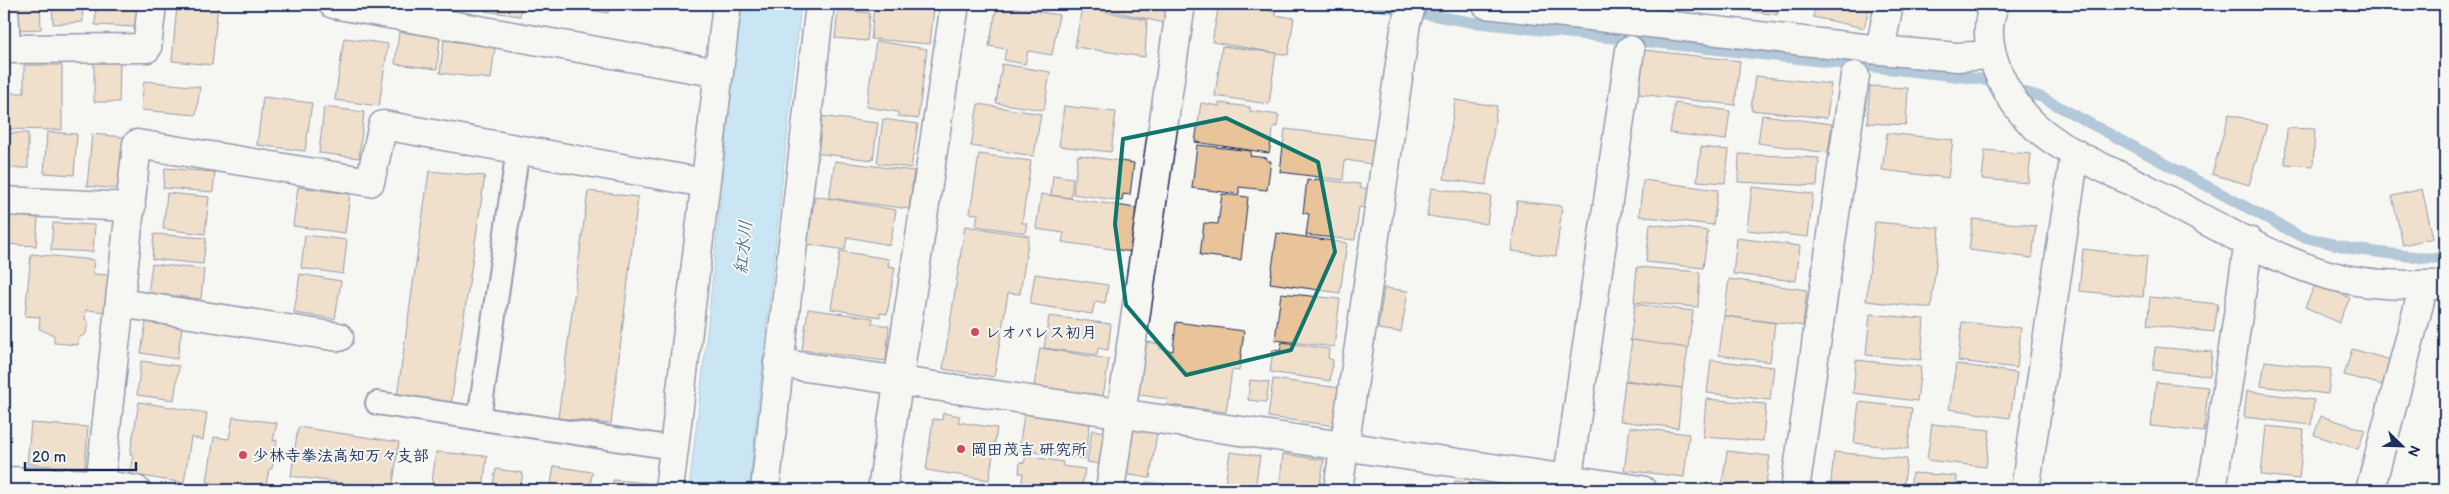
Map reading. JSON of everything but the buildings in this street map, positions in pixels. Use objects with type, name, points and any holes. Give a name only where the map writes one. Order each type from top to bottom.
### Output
[{"type":"street","points":[[4,4],[5,48],[147,48],[152,4]]},
{"type":"street","points":[[333,4],[719,74]]},
{"type":"street","points":[[669,490],[728,4]]},
{"type":"street","points":[[765,490],[820,4]]},
{"type":"street","points":[[882,490],[955,4]]},
{"type":"street","points":[[1110,490],[1181,4]]},
{"type":"street","points":[[1486,4],[1589,10],[1880,50],[1956,57],[1994,63]]},
{"type":"street","points":[[1880,50],[1890,4]]},
{"type":"street","points":[[1995,4],[1990,31],[1994,63],[2013,101],[2034,126],[2075,153],[2248,241],[2317,272],[2380,285],[2435,285],[2370,490]]},
{"type":"street","points":[[1338,490],[1410,11]]},
{"type":"street","points":[[1567,485],[1630,50]]},
{"type":"street","points":[[1795,490],[1855,76]]},
{"type":"street","points":[[83,486],[120,302],[137,144],[370,182],[383,125],[706,183]]},
{"type":"street","points":[[2025,490],[2075,153]]},
{"type":"street","points":[[4,201],[130,207]]},
{"type":"street","points":[[2212,490],[2248,241]]},
{"type":"street","points":[[120,302],[339,337]]},
{"type":"street","points":[[778,363],[1343,447],[1567,485],[1642,490]]},
{"type":"street","points":[[4,481],[136,490]]},
{"type":"lane","points":[[479,419],[518,149]]},
{"type":"lane","points":[[377,403],[674,448]]},
{"type":"highlighted area","points":[[1226,118],[1318,162],[1335,252],[1291,350],[1186,375],[1126,305],[1115,224],[1123,139]]},
{"type":"water","name":"紅水川","points":[[740,4],[801,4],[749,490],[689,490],[706,344]]},
{"type":"waterway","points":[[1370,4],[1470,22],[1981,79],[2041,97],[2300,236],[2353,249],[2424,258],[2445,258]]},
{"type":"place","name":"レオパレス初月","points":[[975,332]]},
{"type":"place","name":"岡田茂吉 研究所","points":[[961,449]]},
{"type":"place","name":"少林寺拳法高知万々支部","points":[[243,455]]}]
